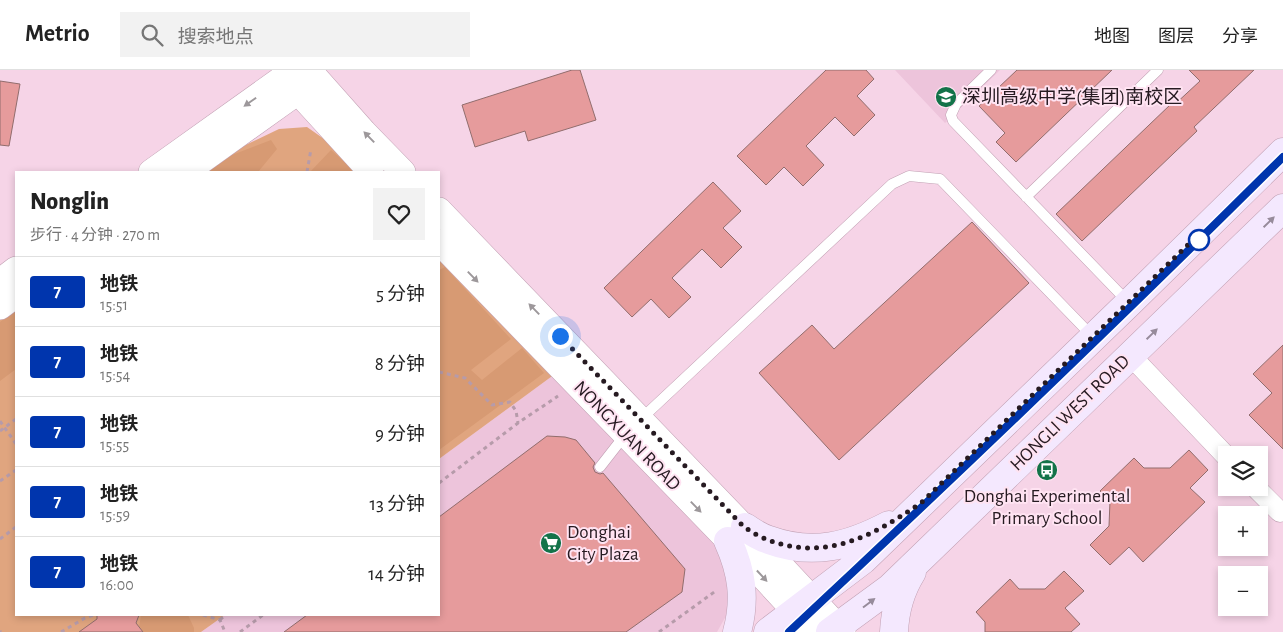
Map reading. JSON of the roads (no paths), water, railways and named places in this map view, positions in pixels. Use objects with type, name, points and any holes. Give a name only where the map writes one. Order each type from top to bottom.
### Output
[{"type":"main road","name":"HONGLI WEST ROAD","points":[[768,632],[863,560],[1283,152]]},
{"type":"main road","name":"HONGLI WEST ROAD","points":[[831,631],[890,588],[1283,208]]},
{"type":"main road","points":[[737,632],[742,601],[736,534],[792,547],[819,548],[842,545],[868,536],[892,523],[921,503]]},
{"type":"main road","points":[[894,632],[895,613],[905,584],[922,556]]},
{"type":"street","points":[[153,171],[297,75]]},
{"type":"street","points":[[187,171],[297,75]]},
{"type":"street","points":[[297,75],[370,171]]},
{"type":"street","points":[[297,75],[364,132],[402,171]]},
{"type":"street","name":"NONGXUAN ROAD","points":[[440,211],[633,427],[803,605],[831,631]]},
{"type":"street","name":"NONGXUAN ROAD","points":[[440,243],[633,427]]},
{"type":"street","points":[[0,281],[15,270]]},
{"type":"street","points":[[0,307],[15,296]]},
{"type":"street","points":[[1130,356],[1218,448]]},
{"type":"street","points":[[1264,496],[1280,512]]},
{"type":"lane","points":[[991,70],[956,104],[951,115],[956,125],[1129,303]]},
{"type":"lane","points":[[1026,197],[1158,70]]},
{"type":"lane","points":[[600,467],[633,427],[892,184],[909,176],[940,180],[1094,337]]},
{"type":"metro line","name":"7","points":[[789,632],[912,516],[1283,157]]},
{"type":"place","name":"深圳高级中学(集团)南校区","points":[[946,97]]},
{"type":"place","name":"Donghai Experimental Primary School","points":[[1047,470]]},
{"type":"place","name":"Donghai City Plaza","points":[[551,543]]}]
